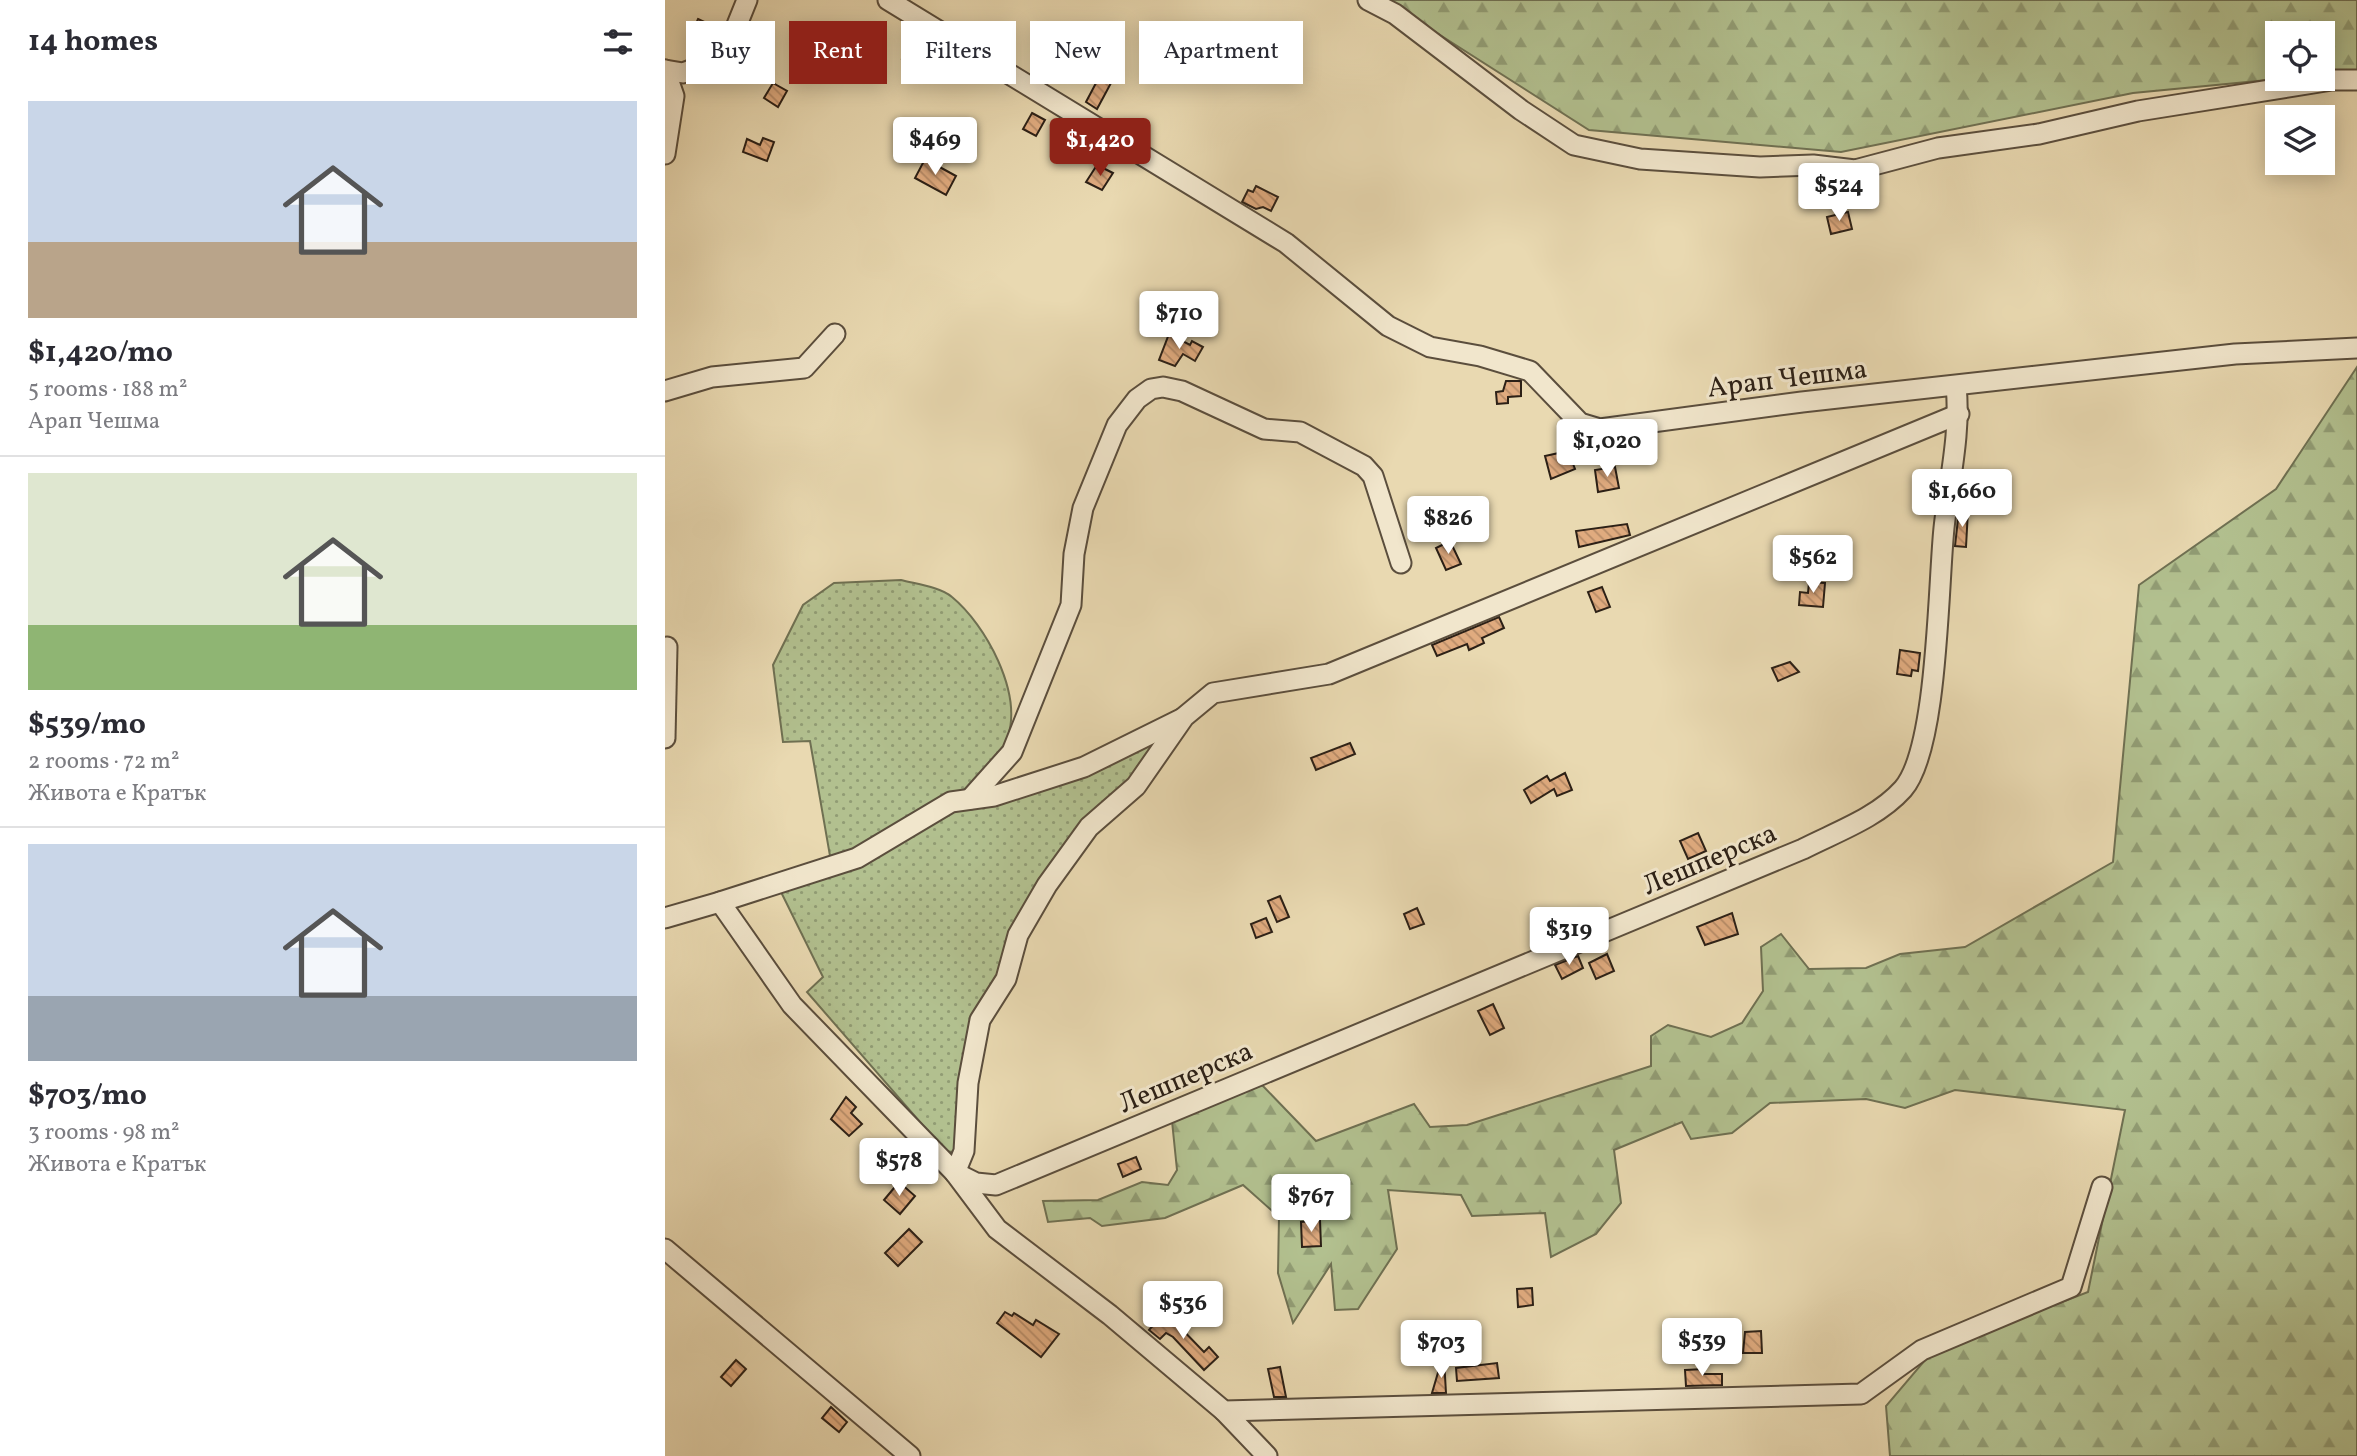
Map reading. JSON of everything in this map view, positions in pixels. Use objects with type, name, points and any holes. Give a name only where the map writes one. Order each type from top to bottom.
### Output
[{"type":"street","points":[[665,154],[674,96],[665,70],[683,73],[724,57],[747,0]]},
{"type":"street","name":"Арап Чешма","points":[[888,0],[1286,243],[1388,326],[1430,347],[1480,356],[1530,371],[1580,422],[1600,429],[1802,402],[2235,354],[2357,348]]},
{"type":"street","points":[[1368,0],[1395,14],[1521,110],[1574,145],[1640,159],[1760,167],[1813,165],[1856,170],[1938,148],[2039,134],[2138,111],[2332,80],[2357,80]]},
{"type":"street","points":[[665,391],[712,377],[804,368],[835,334]]},
{"type":"street","name":"Лешперска","points":[[955,1172],[977,1183],[996,1185],[1790,854],[1871,815],[1904,788],[1919,754],[1931,693],[1944,528],[1959,414],[1956,386]]},
{"type":"street","points":[[970,799],[1012,752],[1071,605],[1074,554],[1087,497],[1118,425],[1137,399],[1151,389],[1163,387],[1182,391],[1264,429],[1300,432],[1364,466],[1373,477],[1401,563]]},
{"type":"street","points":[[665,918],[857,858],[951,802],[994,796],[1084,768],[1184,717],[1213,693],[1329,674],[1959,414]]},
{"type":"street","points":[[665,738],[667,647]]},
{"type":"street","points":[[955,1172],[964,1151],[968,1083],[980,1020],[1006,979],[1018,935],[1047,885],[1089,827],[1136,786],[1184,717]]},
{"type":"street","points":[[720,902],[792,1006],[955,1172],[997,1229],[1110,1315],[1224,1411],[1267,1456]]},
{"type":"street","points":[[1224,1411],[1861,1394],[1922,1350],[2071,1287],[2102,1186]]},
{"type":"street","points":[[665,1249],[910,1456]]},
{"type":"green space","points":[[1385,0],[2357,0],[2357,71],[2335,73],[2335,21],[2265,21],[2265,80],[2133,93],[1841,152],[1589,130]]},
{"type":"green space","points":[[2357,367],[2357,1456],[1890,1456],[1886,1406],[1931,1353],[2088,1292],[2125,1110],[1955,1090],[1905,1108],[1866,1099],[1770,1103],[1732,1133],[1691,1139],[1682,1122],[1614,1150],[1621,1203],[1596,1234],[1551,1257],[1545,1213],[1472,1216],[1461,1195],[1388,1190],[1397,1249],[1358,1309],[1335,1310],[1331,1264],[1293,1323],[1278,1273],[1279,1217],[1243,1185],[1165,1218],[1102,1226],[1090,1218],[1048,1222],[1043,1201],[1098,1200],[1142,1182],[1168,1185],[1177,1170],[1172,1121],[1262,1085],[1316,1141],[1414,1104],[1430,1127],[1467,1125],[1651,1066],[1651,1036],[1668,1025],[1711,1037],[1742,1023],[1763,991],[1761,947],[1781,934],[1809,969],[1866,968],[1900,954],[1965,947],[2113,862],[2139,585],[2276,489]]},
{"type":"green space","points":[[901,580],[941,591],[965,609],[998,660],[1010,700],[1008,736],[999,756],[952,801],[994,796],[1184,717],[1089,827],[980,1020],[964,1151],[946,1152],[807,992],[823,977],[781,892],[833,873],[810,741],[783,742],[773,665],[803,605],[834,583]]},
{"type":"building","points":[[772,84],[787,91],[778,107],[764,98]]},
{"type":"building","points":[[1095,84],[1110,84],[1097,109],[1086,102]]},
{"type":"building","points":[[1032,113],[1045,120],[1036,136],[1023,129]]},
{"type":"building","points":[[1066,133],[1080,140],[1072,154],[1059,147]]},
{"type":"building","points":[[763,138],[774,142],[767,161],[743,152],[747,139],[760,145]]},
{"type":"building","points":[[925,159],[956,176],[946,195],[915,178]]},
{"type":"building","points":[[1097,165],[1113,173],[1102,190],[1086,182]]},
{"type":"building","points":[[1256,186],[1278,197],[1271,211],[1263,207],[1256,209],[1242,202],[1248,190],[1253,192]]},
{"type":"building","points":[[1848,212],[1852,229],[1831,234],[1827,217]]},
{"type":"building","points":[[1169,334],[1190,345],[1192,341],[1203,347],[1195,361],[1183,354],[1175,366],[1159,360]]},
{"type":"building","points":[[1506,381],[1521,381],[1521,396],[1508,397],[1508,403],[1497,404],[1496,392],[1503,391]]},
{"type":"building","points":[[1568,451],[1575,469],[1551,479],[1545,456]]},
{"type":"building","points":[[1615,467],[1619,488],[1598,492],[1595,470]]},
{"type":"building","points":[[1959,510],[1968,510],[1966,547],[1955,546]]},
{"type":"building","points":[[1627,524],[1630,535],[1579,547],[1576,531]]},
{"type":"building","points":[[1450,541],[1461,564],[1446,570],[1436,548]]},
{"type":"building","points":[[1809,582],[1825,583],[1823,607],[1799,605],[1800,592],[1808,593]]},
{"type":"building","points":[[1602,587],[1610,607],[1596,612],[1588,592]]},
{"type":"building","points":[[1499,617],[1504,628],[1482,638],[1484,643],[1469,650],[1467,644],[1437,656],[1432,645]]},
{"type":"building","points":[[1900,650],[1920,653],[1918,671],[1912,670],[1911,676],[1897,674]]},
{"type":"building","points":[[1790,662],[1799,672],[1778,681],[1772,668]]},
{"type":"building","points":[[1350,743],[1355,754],[1316,770],[1311,758]]},
{"type":"building","points":[[1565,773],[1572,790],[1557,796],[1554,789],[1531,803],[1524,790],[1547,776],[1550,781]]},
{"type":"building","points":[[1698,833],[1706,851],[1688,859],[1680,841]]},
{"type":"building","points":[[1280,896],[1289,917],[1277,922],[1268,901]]},
{"type":"building","points":[[1417,908],[1424,924],[1410,929],[1404,914]]},
{"type":"building","points":[[1732,913],[1738,934],[1705,945],[1697,927]]},
{"type":"building","points":[[1266,918],[1272,932],[1256,938],[1251,924]]},
{"type":"building","points":[[1607,954],[1614,971],[1596,979],[1589,963]]},
{"type":"building","points":[[1578,956],[1583,968],[1562,979],[1555,965]]},
{"type":"building","points":[[1493,1004],[1504,1028],[1490,1035],[1478,1011]]},
{"type":"building","points":[[846,1097],[856,1107],[851,1113],[862,1124],[849,1136],[831,1119]]},
{"type":"building","points":[[1136,1157],[1141,1169],[1123,1177],[1118,1164]]},
{"type":"building","points":[[899,1182],[915,1196],[900,1214],[884,1200]]},
{"type":"building","points":[[1320,1220],[1321,1246],[1302,1247],[1301,1222]]},
{"type":"building","points":[[909,1229],[922,1242],[898,1266],[885,1253]]},
{"type":"building","points":[[1532,1288],[1533,1305],[1518,1307],[1517,1289]]},
{"type":"building","points":[[1005,1312],[1012,1316],[1014,1313],[1033,1325],[1036,1320],[1059,1334],[1041,1357],[997,1323]]},
{"type":"building","points":[[1163,1314],[1176,1323],[1204,1352],[1209,1347],[1218,1357],[1204,1370],[1173,1337],[1166,1333],[1160,1339],[1149,1330]]},
{"type":"building","points":[[1761,1331],[1762,1353],[1743,1353],[1745,1332]]},
{"type":"building","points":[[1442,1359],[1446,1393],[1432,1393]]},
{"type":"building","points":[[736,1360],[746,1369],[731,1386],[721,1377]]},
{"type":"building","points":[[1497,1363],[1499,1378],[1457,1381],[1456,1368]]},
{"type":"building","points":[[1280,1367],[1286,1397],[1274,1397],[1268,1369]]},
{"type":"building","points":[[1704,1369],[1704,1374],[1722,1374],[1722,1385],[1686,1386],[1685,1370]]},
{"type":"building","points":[[831,1407],[847,1422],[839,1432],[822,1418]]}]
